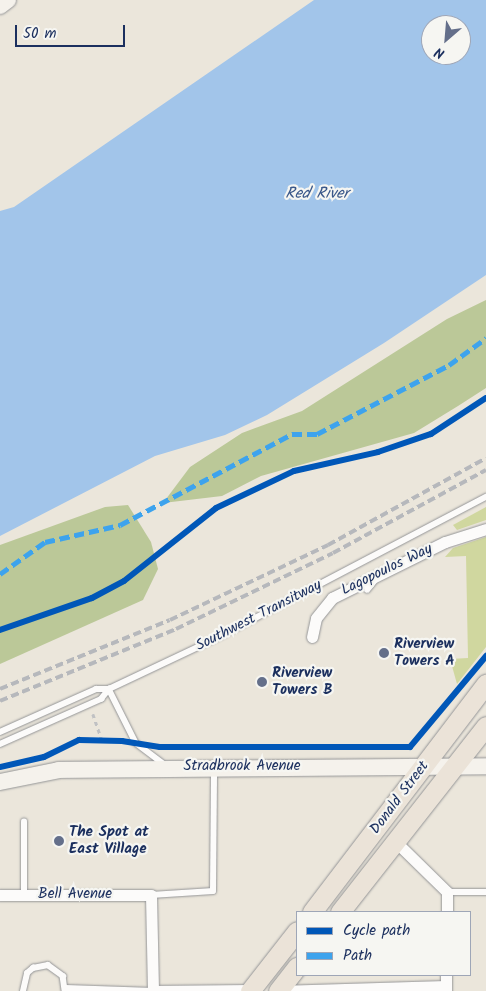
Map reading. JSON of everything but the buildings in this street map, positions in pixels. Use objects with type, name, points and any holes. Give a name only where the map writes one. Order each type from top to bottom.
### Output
[{"type":"main road","points":[[0,6],[8,0]]},
{"type":"main road","name":"Donald Street","points":[[313,911],[486,684]]},
{"type":"main road","name":"Donald Street","points":[[341,911],[486,726]]},
{"type":"main road","name":"Stradbrook Avenue","points":[[0,782],[59,770],[486,766]]},
{"type":"main road","points":[[251,990],[296,932]]},
{"type":"main road","points":[[278,991],[296,968]]},
{"type":"street","name":"Lagopoulos Way","points":[[312,637],[316,618],[332,598],[445,542],[486,529]]},
{"type":"street","points":[[396,842],[447,892],[447,911]]},
{"type":"street","name":"Bell Avenue","points":[[0,895],[151,895]]},
{"type":"street","points":[[151,895],[153,991],[251,990]]},
{"type":"street","points":[[278,991],[446,984]]},
{"type":"lane","name":"Southwest Transitway","points":[[0,744],[101,698],[109,689],[223,635],[486,496]]},
{"type":"lane","points":[[367,590],[380,574]]},
{"type":"lane","name":"Southwest Transitway","points":[[0,732],[96,689],[109,689]]},
{"type":"lane","points":[[109,689],[136,743],[169,768]]},
{"type":"lane","points":[[151,895],[213,890],[214,768]]},
{"type":"lane","points":[[24,822],[24,895]]},
{"type":"lane","points":[[447,892],[486,892]]},
{"type":"lane","points":[[23,991],[28,973],[40,965],[59,971],[66,990],[153,991]]},
{"type":"path","points":[[94,714],[102,740]]},
{"type":"green space","points":[[486,300],[486,388],[458,406],[414,433],[261,476],[222,496],[163,503],[190,467],[242,433],[302,411],[447,319]]},
{"type":"green space","points":[[128,505],[151,542],[158,569],[143,600],[0,664],[0,545],[105,507]]},
{"type":"green space","points":[[486,507],[486,520],[457,530],[453,525]]},
{"type":"green space","points":[[486,537],[486,647],[457,684],[450,659],[468,658],[466,556],[445,557],[453,548]]},
{"type":"water","name":"Red River","points":[[314,0],[486,0],[486,275],[384,343],[267,415],[225,435],[155,456],[0,536],[0,211],[14,207]]},
{"type":"railway","points":[[0,689],[170,620],[328,545],[486,458]]},
{"type":"railway","points":[[0,701],[176,629],[333,553],[486,470]]},
{"type":"marked path","points":[[0,574],[45,542],[120,525],[292,434],[317,434],[449,365],[486,338]]},
{"type":"cycle path","points":[[0,630],[92,598],[124,581],[216,508],[294,471],[378,452],[431,434],[486,398]]},
{"type":"cycle path","points":[[0,767],[44,757],[79,740],[122,741],[160,747],[410,747],[486,656]]},
{"type":"place","name":"Riverview Towers A","points":[[384,653]]},
{"type":"place","name":"Riverview Towers B","points":[[262,682]]},
{"type":"place","name":"The Spot at East Village","points":[[59,841]]}]
